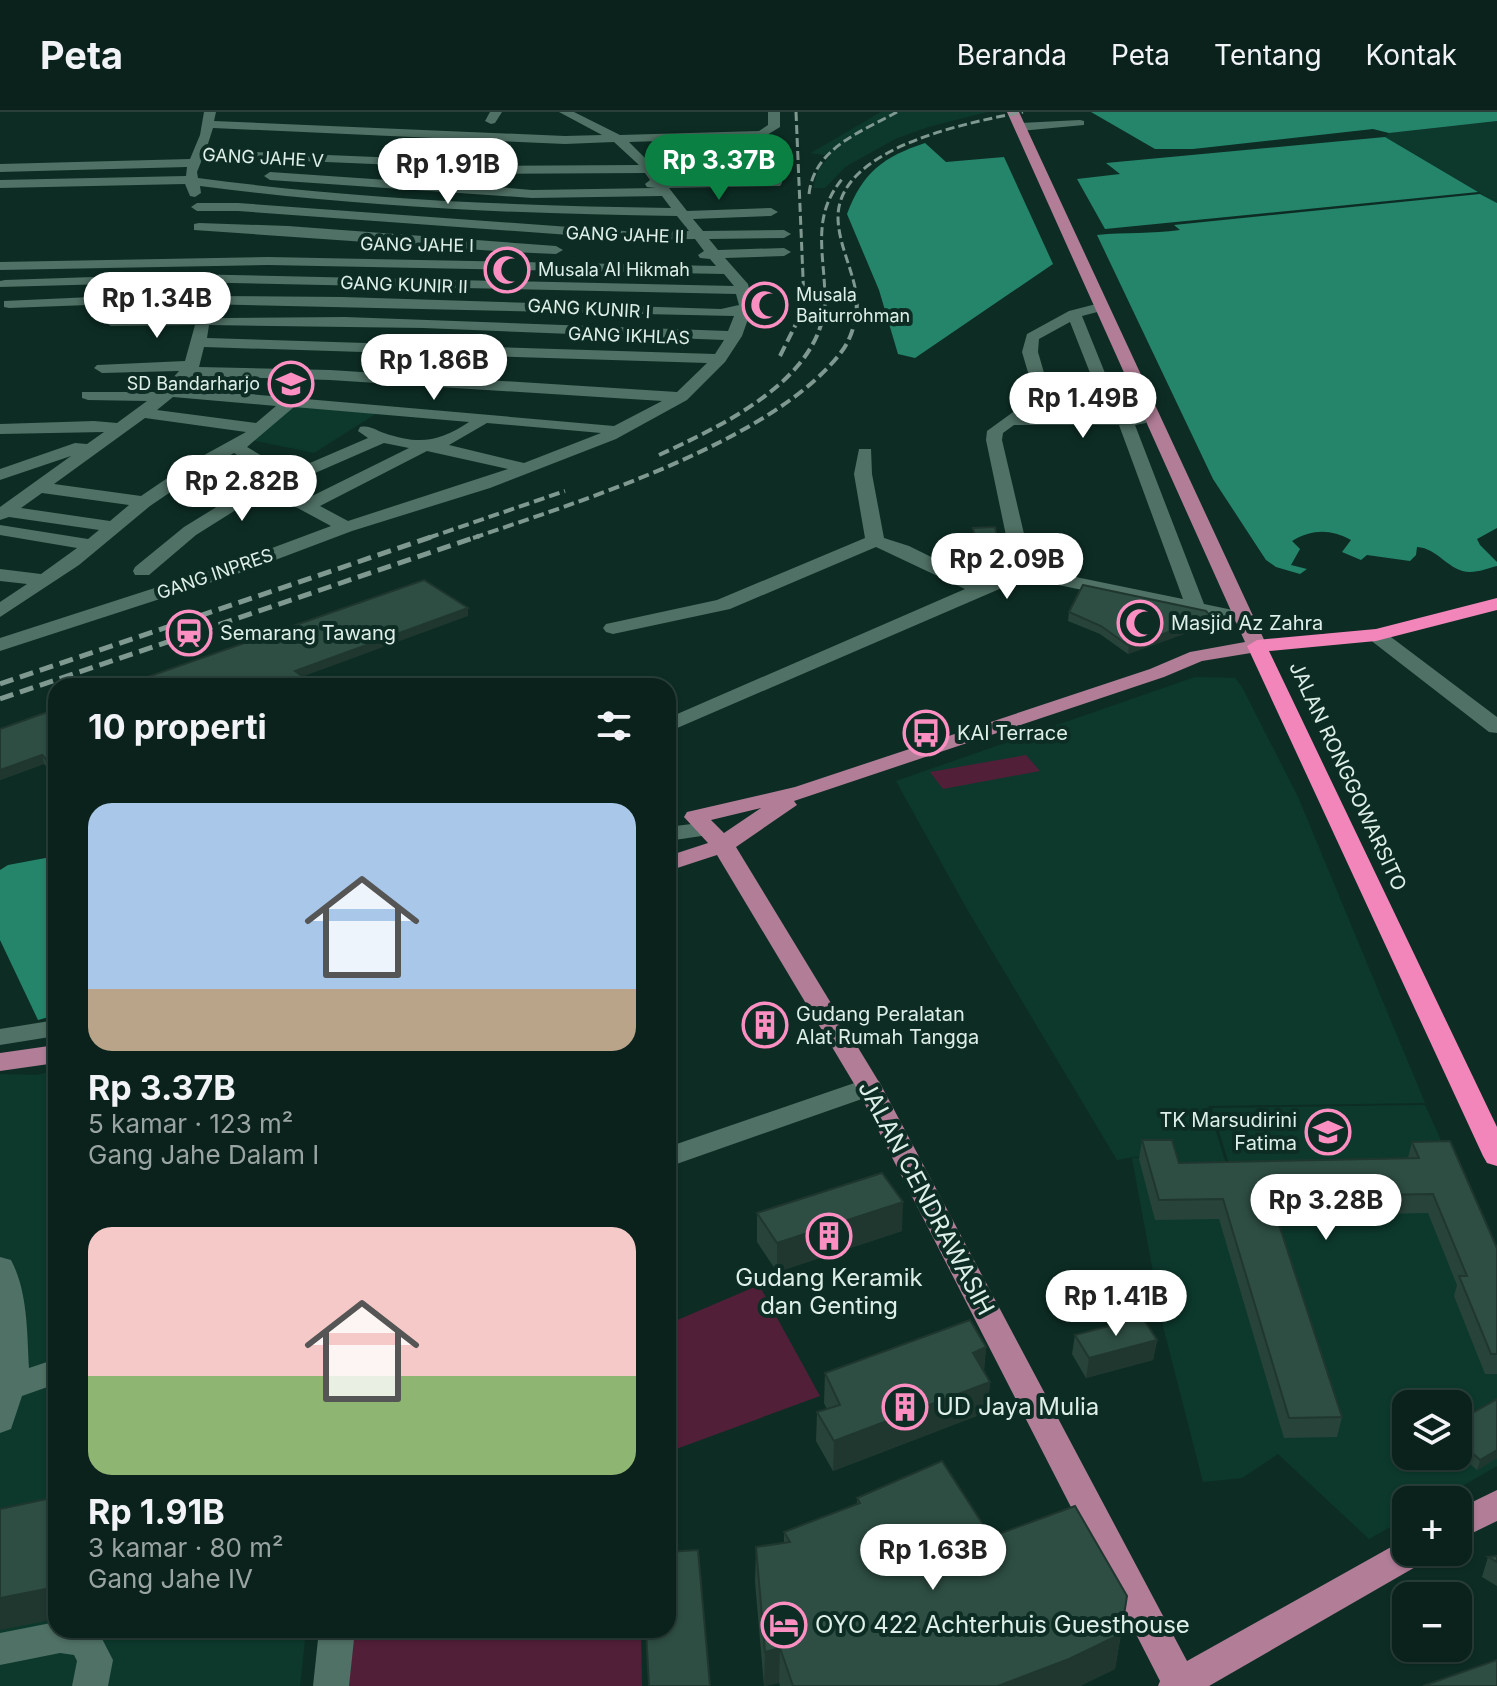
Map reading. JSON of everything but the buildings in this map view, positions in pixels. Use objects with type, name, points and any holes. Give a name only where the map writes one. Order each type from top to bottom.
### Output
[{"type":"highway","points":[[1261,653],[1376,635],[1497,604]]},
{"type":"highway","name":"JALAN RONGGOWARSITO","points":[[1261,653],[1497,1156]]},
{"type":"main road","name":"JALAN RONGGOWARSITO","points":[[1017,120],[1261,653]]},
{"type":"main road","points":[[676,857],[708,831],[802,792],[1157,673],[1261,653]]},
{"type":"main road","points":[[708,831],[765,815],[790,804],[802,792]]},
{"type":"main road","name":"JALAN CENDRAWASIH","points":[[708,831],[869,1087],[1179,1685]]},
{"type":"main road","points":[[0,1062],[48,1055]]},
{"type":"main road","points":[[1472,1518],[1497,1504]]},
{"type":"main road","points":[[1179,1685],[1392,1563]]},
{"type":"street","points":[[2,519],[39,487],[145,413],[190,368],[201,331],[196,162],[208,118],[488,136],[618,140],[761,134],[774,127],[774,114],[593,121],[566,117]]},
{"type":"street","points":[[476,120],[496,118]]},
{"type":"street","points":[[1017,120],[1080,123]]},
{"type":"street","points":[[593,121],[618,140],[643,153],[650,169],[684,209],[700,236],[728,270],[744,302]]},
{"type":"street","points":[[667,192],[776,183],[758,150],[761,134]]},
{"type":"street","points":[[466,189],[482,159],[488,136]]},
{"type":"street","points":[[0,184],[196,162],[261,142]]},
{"type":"street","points":[[394,146],[447,149]]},
{"type":"street","points":[[463,150],[482,159]]},
{"type":"street","points":[[608,154],[643,153]]},
{"type":"street","points":[[0,168],[482,159],[679,168]]},
{"type":"street","points":[[196,162],[314,197],[512,210],[771,212]]},
{"type":"street","name":"GANG JAHE V","points":[[196,162],[466,189],[587,195],[667,192]]},
{"type":"street","points":[[754,167],[769,167]]},
{"type":"street","points":[[736,199],[768,198]]},
{"type":"street","points":[[197,207],[238,207],[576,232],[700,236],[784,234]]},
{"type":"street","name":"GANG JAHE II","points":[[200,245],[263,229],[422,243],[571,250]]},
{"type":"street","points":[[523,326],[557,266],[571,250],[576,232]]},
{"type":"street","points":[[0,266],[200,245]]},
{"type":"street","name":"GANG JAHE I","points":[[200,245],[557,266],[728,270]]},
{"type":"street","name":"GANG JAHE II","points":[[608,253],[714,255],[784,252]]},
{"type":"street","points":[[5,284],[201,279],[546,287],[744,302]]},
{"type":"street","name":"GANG KUNIR II","points":[[9,304],[200,298],[721,313],[744,302]]},
{"type":"street","name":"GANG INPRES","points":[[0,645],[239,567],[346,527],[484,484],[610,435],[681,397],[720,359],[734,336],[744,302]]},
{"type":"street","points":[[1023,572],[994,440],[995,431],[1043,397],[1029,341],[1039,332],[1074,314],[1100,307]]},
{"type":"street","points":[[1074,314],[1100,380],[1106,384],[1139,385]]},
{"type":"street","name":"GANG KUNIR I","points":[[201,331],[523,326],[734,336]]},
{"type":"street","points":[[112,328],[201,331]]},
{"type":"street","name":"GANG IKHLAS","points":[[201,331],[720,359]]},
{"type":"street","points":[[102,368],[190,368],[330,375],[681,397]]},
{"type":"street","points":[[88,395],[291,401],[602,428],[613,431],[610,435]]},
{"type":"street","points":[[2,608],[93,545],[144,502],[261,429],[291,401]]},
{"type":"street","points":[[145,413],[261,429]]},
{"type":"street","points":[[304,506],[447,437],[469,432],[483,418]]},
{"type":"street","points":[[1010,420],[1156,420]]},
{"type":"street","points":[[1125,420],[1173,540],[1196,608]]},
{"type":"street","points":[[0,429],[94,426],[122,429]]},
{"type":"street","points":[[142,571],[190,531],[267,485],[374,434],[500,460],[523,468]]},
{"type":"street","points":[[234,446],[268,467],[267,485]]},
{"type":"street","points":[[0,475],[74,448],[95,448]]},
{"type":"street","points":[[865,453],[863,474],[875,541]]},
{"type":"street","points":[[170,463],[194,468]]},
{"type":"street","points":[[267,485],[346,527]]},
{"type":"street","points":[[39,487],[144,502]]},
{"type":"street","points":[[2,519],[115,527]]},
{"type":"street","points":[[2,519],[93,545]]},
{"type":"street","points":[[613,628],[723,605],[875,541],[902,550],[980,589]]},
{"type":"street","points":[[676,722],[1023,572],[1245,618]]},
{"type":"street","points":[[0,575],[43,580]]},
{"type":"street","points":[[1376,635],[1497,727]]},
{"type":"street","points":[[676,832],[708,831]]},
{"type":"street","points":[[0,1037],[48,1029]]},
{"type":"street","points":[[676,1154],[869,1087]]},
{"type":"street","points":[[0,1268],[10,1309],[13,1369],[0,1420]]},
{"type":"street","points":[[8,1388],[48,1374]]},
{"type":"street","points":[[0,1649],[55,1638]]},
{"type":"street","points":[[65,1638],[85,1642],[95,1660],[90,1686]]},
{"type":"street","points":[[331,1686],[336,1638]]},
{"type":"shaded area","points":[[881,112],[987,112],[895,139],[845,167],[825,188],[813,188],[818,170],[830,156],[811,153]]},
{"type":"shaded area","points":[[1091,112],[1497,112],[1497,121],[1389,133],[1373,129],[1193,149],[1155,149]]},
{"type":"shaded area","points":[[1497,121],[1497,203],[1385,137],[1389,133]]},
{"type":"shaded area","points":[[1385,137],[1478,192],[1105,229],[1077,179],[1120,174],[1106,163]]},
{"type":"shaded area","points":[[925,143],[946,162],[1004,157],[1053,264],[915,358],[898,354],[879,290],[847,214],[860,187],[876,168],[897,154]]},
{"type":"shaded area","points":[[1480,194],[1497,203],[1497,528],[1477,539],[1497,566],[1463,571],[1431,551],[1417,547],[1416,555],[1410,561],[1367,555],[1361,560],[1342,552],[1351,540],[1322,532],[1292,541],[1300,549],[1291,565],[1307,569],[1300,574],[1276,567],[1266,560],[1213,479],[1097,235],[1180,230],[1174,225]]},
{"type":"shaded area","points":[[290,403],[377,413],[314,453],[251,440]]},
{"type":"shaded area","points":[[1195,677],[1235,678],[1242,687],[1298,797],[1425,1103],[1208,1106],[1230,1177],[1184,1178],[1176,1156],[1117,1160],[967,909],[896,781]]},
{"type":"shaded area","points":[[1026,755],[1040,771],[943,789],[930,772]]},
{"type":"shaded area","points":[[48,858],[48,1017],[38,1020],[0,940],[0,870],[8,865]]},
{"type":"shaded area","points":[[48,1072],[48,1638],[305,1638],[300,1686],[0,1686],[0,1074],[37,1075]]},
{"type":"shaded area","points":[[1425,1105],[1497,1265],[1497,1466],[1462,1486],[1392,1486],[1392,1526],[1369,1539],[1278,1454],[1242,1478],[1203,1482],[1163,1326],[1132,1158],[1174,1157],[1181,1180],[1233,1177],[1212,1108]]},
{"type":"shaded area","points":[[759,1285],[820,1396],[676,1449],[676,1321]]},
{"type":"shaded area","points":[[348,1638],[641,1638],[642,1686],[343,1686]]},
{"type":"railway","points":[[796,112],[804,300]]},
{"type":"railway","points":[[809,194],[813,178],[830,153],[841,143],[897,112]]},
{"type":"railway","points":[[857,300],[838,217],[844,193],[860,172],[911,142],[942,131],[1023,112]]},
{"type":"railway","points":[[825,300],[823,222],[826,207],[843,178]]},
{"type":"railway","points":[[780,356],[803,310],[804,300]]},
{"type":"railway","points":[[659,455],[739,414],[788,376],[807,353],[820,327],[825,300]]},
{"type":"railway","points":[[473,538],[672,465],[771,413],[811,383],[842,351],[854,326],[857,300]]},
{"type":"railway","points":[[428,538],[565,491]]},
{"type":"railway","points":[[0,684],[434,536]]},
{"type":"railway","points":[[62,678],[479,536]]},
{"type":"railway","points":[[0,699],[48,683]]},
{"type":"place","name":"Musala Al Hikmah","points":[[507,270]]},
{"type":"place","name":"Musala Baiturrohman","points":[[765,305]]},
{"type":"place","name":"SD Bandarharjo","points":[[291,384]]},
{"type":"place","name":"Masjid Az Zahra","points":[[1140,623]]},
{"type":"place","name":"Semarang Tawang","points":[[189,633]]},
{"type":"place","name":"KAI Terrace","points":[[926,733]]},
{"type":"place","name":"Gudang Peralatan Alat Rumah Tangga","points":[[765,1025]]},
{"type":"place","name":"TK Marsudirini Fatima","points":[[1328,1132]]},
{"type":"place","name":"Gudang Keramik dan Genting","points":[[829,1236]]},
{"type":"place","name":"UD Jaya Mulia","points":[[905,1407]]},
{"type":"place","name":"OYO 422 Achterhuis Guesthouse","points":[[784,1625]]}]
